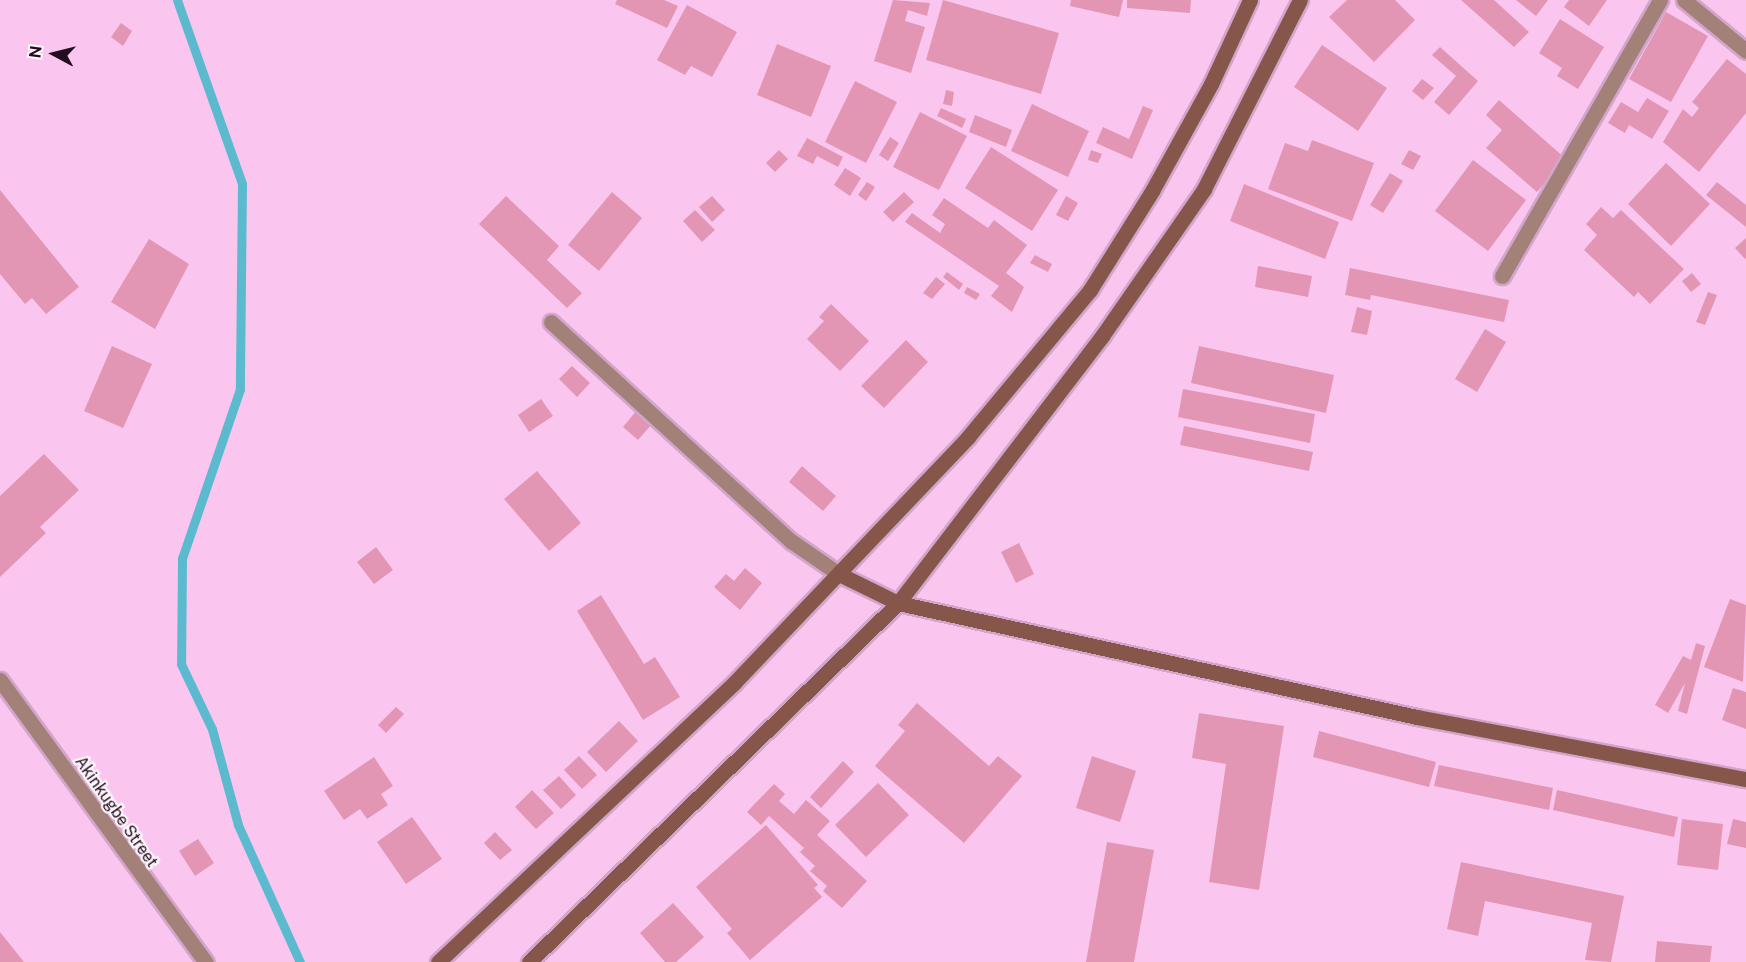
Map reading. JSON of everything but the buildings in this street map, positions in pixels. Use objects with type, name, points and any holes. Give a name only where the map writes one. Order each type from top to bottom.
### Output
[{"type":"main road","points":[[438,962],[734,683],[968,437],[1090,290],[1163,172],[1250,0]]},
{"type":"main road","points":[[529,962],[898,603],[1102,336],[1204,189],[1300,0]]},
{"type":"main road","points":[[839,574],[898,603],[1417,717],[1746,779]]},
{"type":"street","points":[[1502,276],[1660,0]]},
{"type":"street","points":[[1684,0],[1746,51]]},
{"type":"street","points":[[551,322],[791,541],[839,574]]},
{"type":"street","name":"Akinkugbe Street","points":[[0,680],[206,962]]},
{"type":"waterway","points":[[177,0],[242,184],[240,389],[182,558],[181,664],[212,729],[238,825],[300,962]]}]
